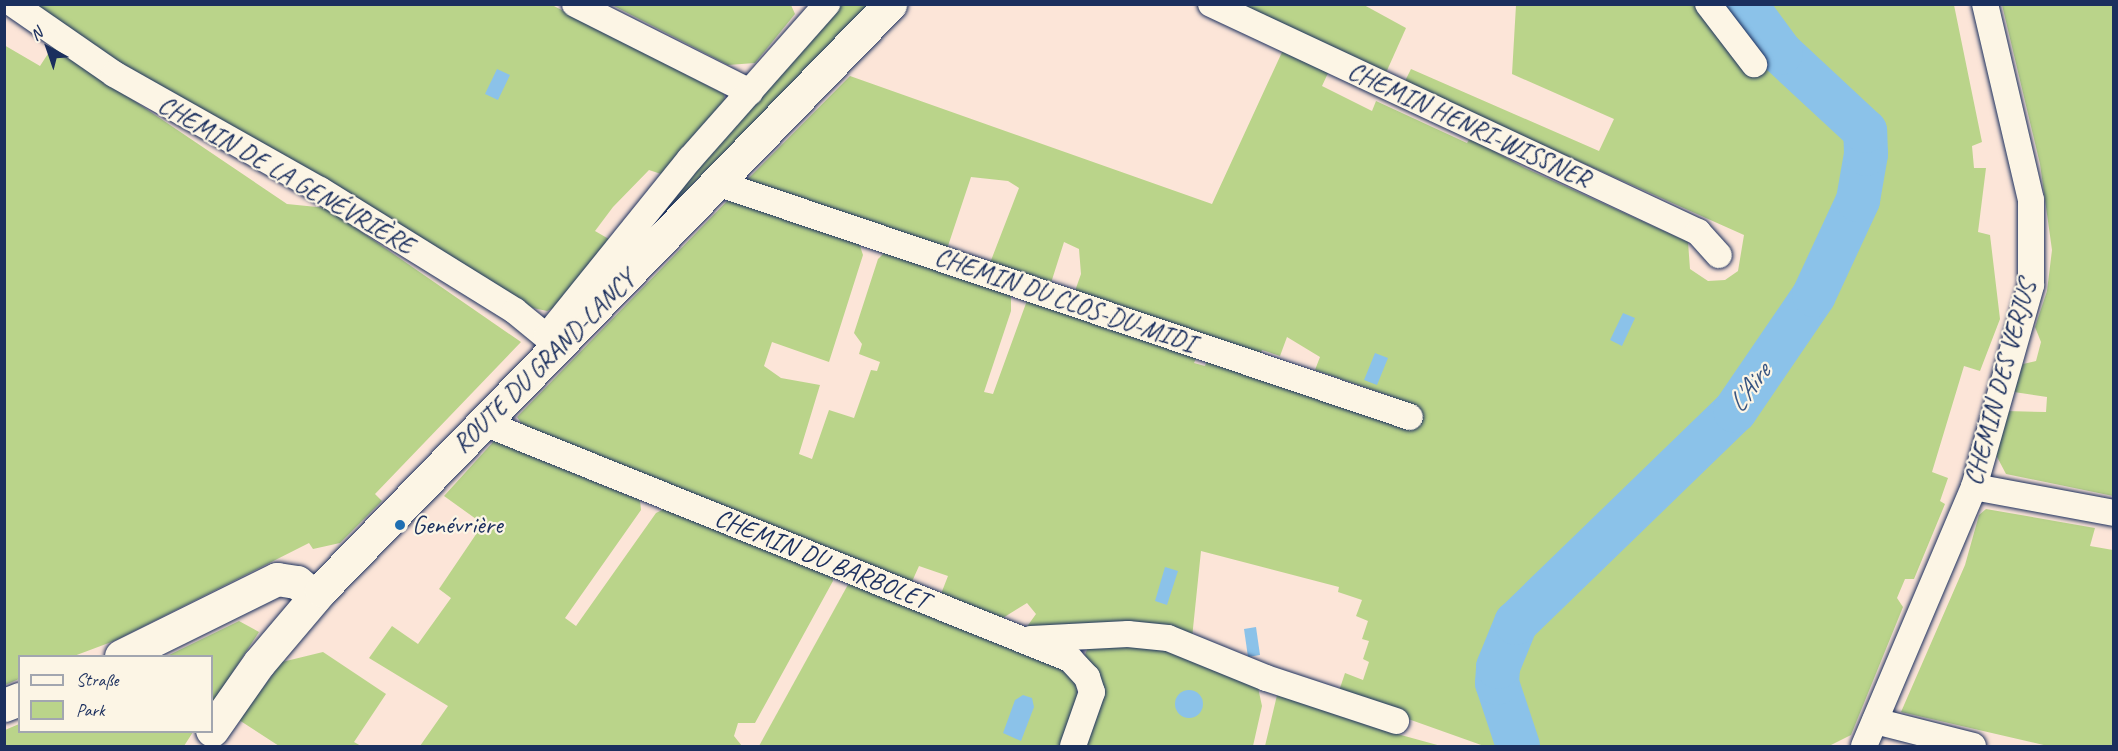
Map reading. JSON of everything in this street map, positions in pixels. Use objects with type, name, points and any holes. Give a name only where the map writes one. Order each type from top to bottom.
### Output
[{"type":"street","name":"CHEMIN DE LA GENÉVRIÈRE","points":[[13,4],[114,74],[320,190],[553,341]]},
{"type":"street","points":[[575,4],[750,92]]},
{"type":"street","name":"ROUTE DU GRAND-LANCY","points":[[213,728],[259,663],[315,597],[484,423],[553,341],[750,92],[827,4]]},
{"type":"street","name":"ROUTE DU GRAND-LANCY","points":[[553,341],[720,184],[890,4]]},
{"type":"street","name":"CHEMIN HENRI-WISSNER","points":[[1211,4],[1698,232],[1719,255]]},
{"type":"street","points":[[1708,4],[1754,64]]},
{"type":"street","name":"CHEMIN DES VERJUS","points":[[1864,747],[1974,487],[2025,306],[2033,253],[2033,225],[2021,148],[1985,4]]},
{"type":"street","name":"CHEMIN DU CLOS-DU-MIDI","points":[[720,184],[1410,417]]},
{"type":"street","name":"CHEMIN DU BARBOLET","points":[[484,423],[1071,659],[1087,677],[1092,692],[1073,747]]},
{"type":"street","points":[[1974,487],[2114,513]]},
{"type":"street","points":[[125,655],[277,579],[297,582],[315,597]]},
{"type":"street","points":[[1024,640],[1128,634],[1168,639],[1266,678],[1396,721]]},
{"type":"street","points":[[1875,721],[1973,747]]},
{"type":"street","name":"ROUTE DU GRAND-LANCY","points":[[200,747],[210,733]]},
{"type":"green space","points":[[31,5],[552,5],[724,94],[725,100],[661,174],[649,170],[613,207],[595,231],[614,242],[558,306],[547,311],[533,308],[242,134],[151,87]]},
{"type":"green space","points":[[612,5],[791,5],[795,14],[755,63],[728,65]]},
{"type":"green space","points":[[836,5],[869,5],[587,292]]},
{"type":"green space","points":[[1232,5],[1364,5],[1406,28],[1385,75]]},
{"type":"green space","points":[[1516,5],[1954,5],[1982,142],[1972,146],[1974,168],[1986,168],[1978,232],[1990,235],[2000,319],[1980,371],[1964,366],[1932,472],[1948,478],[1940,501],[1945,504],[1914,579],[1905,579],[1897,598],[1903,607],[1851,735],[1829,746],[1484,746],[1338,694],[1345,673],[1363,680],[1369,662],[1363,659],[1369,641],[1362,639],[1368,621],[1356,616],[1362,600],[1338,592],[1339,587],[1201,551],[1192,638],[1026,628],[1036,614],[1027,603],[998,621],[939,599],[948,576],[919,566],[910,586],[526,430],[517,417],[732,196],[859,243],[863,255],[829,362],[772,342],[764,366],[781,378],[820,385],[799,454],[812,459],[829,410],[854,418],[871,370],[877,371],[880,362],[859,354],[862,344],[854,333],[878,259],[886,251],[1011,289],[1011,311],[984,392],[993,394],[1029,295],[1199,352],[1194,363],[1205,366],[1209,355],[1407,408],[1393,397],[1315,370],[1320,357],[1287,337],[1280,356],[1262,350],[1260,357],[1075,291],[1081,274],[1079,249],[1064,242],[1051,283],[990,263],[1019,188],[1008,181],[971,177],[947,249],[747,180],[850,76],[1212,204],[1283,50],[1329,71],[1322,86],[1372,111],[1376,101],[1467,143],[1470,138],[1525,168],[1688,242],[1690,269],[1708,281],[1725,280],[1738,271],[1744,235],[1404,83],[1411,69],[1599,151],[1614,119],[1512,74]]},
{"type":"green space","points":[[2002,5],[2113,5],[2113,496],[2006,474],[1995,453],[2006,411],[2046,412],[2047,397],[2014,392],[2023,364],[2036,361],[2041,342],[2035,327],[2047,291],[2052,250],[2040,164]]},
{"type":"green space","points":[[4,45],[40,66],[53,46],[287,204],[327,208],[521,342],[375,494],[382,501],[340,543],[313,549],[309,543],[114,641],[77,655],[18,655],[18,679],[5,685]]},
{"type":"green space","points":[[494,441],[640,500],[641,510],[565,618],[576,626],[656,513],[666,508],[831,573],[833,581],[755,723],[738,723],[734,736],[742,746],[420,746],[448,706],[369,658],[392,626],[418,644],[451,598],[439,589],[483,524],[444,496]]},
{"type":"green space","points":[[1986,509],[2095,528],[2090,546],[2113,550],[2113,746],[2048,746],[1901,712],[1965,565],[1979,515]]},
{"type":"green space","points":[[850,581],[1060,665],[1076,681],[1078,701],[1062,746],[759,746]]},
{"type":"green space","points":[[239,621],[259,632],[213,702],[213,655],[169,655]]},
{"type":"green space","points":[[1149,643],[1257,683],[1262,706],[1253,746],[1084,746],[1101,694],[1085,655],[1089,644]]},
{"type":"green space","points":[[323,652],[386,694],[354,742],[361,746],[279,746],[239,720],[282,662]]},
{"type":"green space","points":[[1278,691],[1401,735],[1441,746],[1265,746]]},
{"type":"green space","points":[[18,724],[18,733],[192,733],[184,746],[5,746],[5,730]]},
{"type":"water","points":[[497,69],[510,75],[498,100],[485,94]]},
{"type":"water","points":[[1623,313],[1635,318],[1622,346],[1610,340]]},
{"type":"water","points":[[1375,353],[1388,358],[1377,385],[1364,380]]},
{"type":"water","points":[[1165,567],[1178,571],[1167,605],[1155,601]]},
{"type":"water","points":[[1256,627],[1260,655],[1248,657],[1244,629]]},
{"type":"water","points":[[1189,690],[1199,694],[1203,704],[1199,714],[1189,718],[1179,714],[1175,704],[1179,694]]},
{"type":"water","points":[[1023,695],[1032,698],[1034,707],[1021,741],[1003,733],[1015,700]]},
{"type":"waterway","name":"L'Aire","points":[[1518,746],[1497,683],[1498,667],[1516,623],[1735,411],[1814,295],[1858,200],[1866,154],[1865,131],[1781,53],[1745,4]]},
{"type":"place","name":"Genévrière","points":[[400,525]]}]
